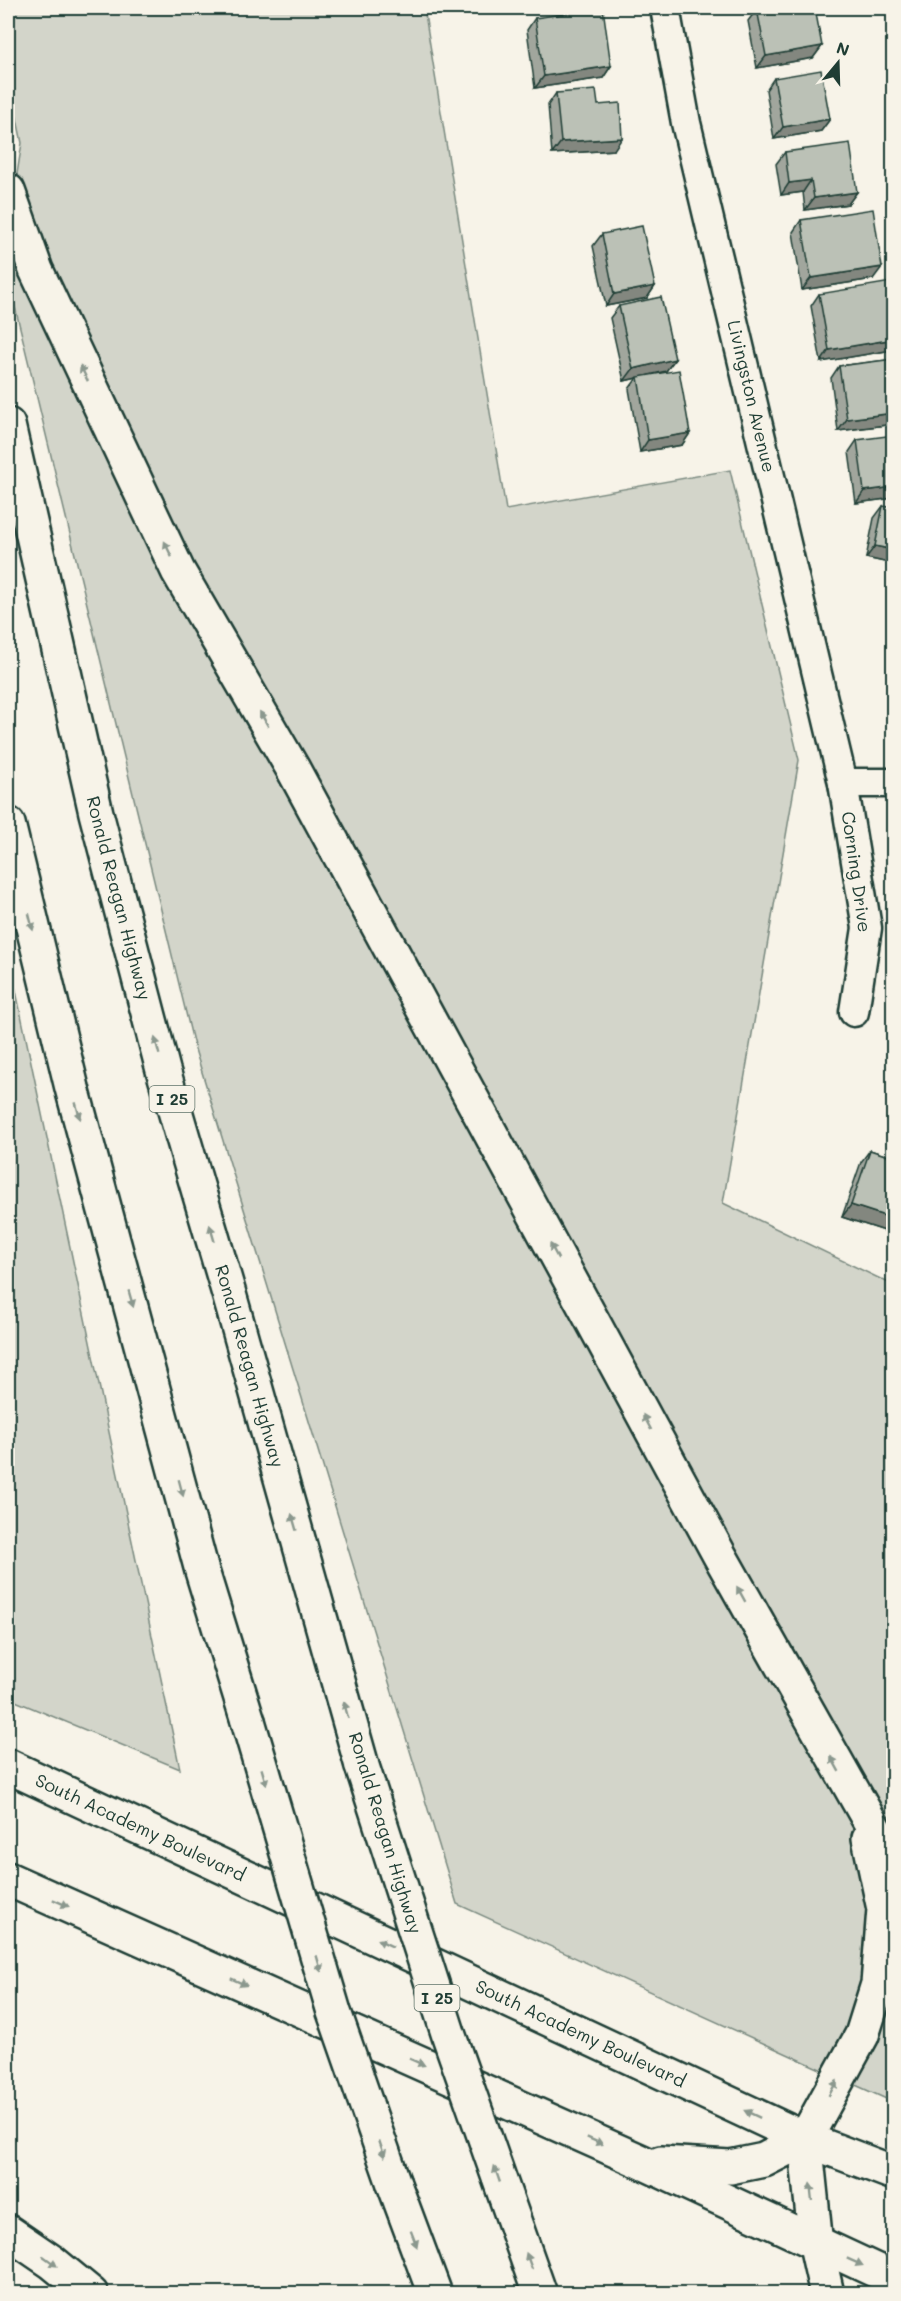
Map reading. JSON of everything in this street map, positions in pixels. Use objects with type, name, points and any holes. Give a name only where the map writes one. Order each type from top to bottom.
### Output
[{"type":"highway","points":[[8,190],[36,270],[178,571],[293,769],[864,1815],[894,1864]]},
{"type":"highway","name":"Ronald Reagan Highway","points":[[8,425],[96,813],[157,1048],[362,1766],[449,2036],[540,2294]]},
{"type":"highway","points":[[8,824],[72,1088],[202,1571],[334,2012],[435,2294]]},
{"type":"highway","name":"South Academy Boulevard","points":[[8,1766],[805,2139],[894,2173]]},
{"type":"highway","points":[[640,2161],[730,2167],[764,2160],[805,2139],[862,2035],[878,1984],[884,1909],[864,1815]]},
{"type":"highway","points":[[8,1879],[640,2161],[816,2245],[894,2279]]},
{"type":"highway","points":[[805,2139],[816,2245],[827,2294]]},
{"type":"highway","points":[[8,2232],[52,2262],[91,2294]]},
{"type":"street","name":"Livingston Avenue","points":[[665,8],[686,123],[843,783]]},
{"type":"street","points":[[843,783],[894,783]]},
{"type":"street","name":"Corning Drive","points":[[843,783],[867,928],[854,1011]]},
{"type":"shaded area","points":[[8,8],[424,8],[506,510],[730,470],[799,760],[723,1203],[893,1285],[893,2102],[457,1904],[194,1046],[8,278],[8,229],[22,143],[8,76]]},
{"type":"shaded area","points":[[8,953],[180,1769],[8,1698]]},
{"type":"building","points":[[603,8],[611,66],[544,76],[535,18]]},
{"type":"building","points":[[815,8],[822,46],[766,56],[757,9]]},
{"type":"building","points":[[821,70],[830,119],[783,127],[774,78]]},
{"type":"building","points":[[596,90],[598,105],[620,103],[622,138],[561,142],[556,93]]},
{"type":"building","points":[[850,143],[857,192],[814,198],[811,180],[789,183],[785,152]]},
{"type":"building","points":[[873,209],[882,267],[811,278],[801,220]]},
{"type":"building","points":[[642,226],[655,286],[614,294],[602,234]]},
{"type":"building","points":[[891,282],[894,297],[894,339],[829,350],[819,294]]},
{"type":"building","points":[[661,297],[675,359],[633,369],[619,306]]},
{"type":"building","points":[[894,359],[894,413],[847,419],[839,366]]},
{"type":"building","points":[[679,370],[690,433],[648,440],[638,377]]},
{"type":"building","points":[[894,435],[894,487],[864,491],[857,440]]},
{"type":"building","points":[[883,506],[894,508],[894,550],[875,546]]},
{"type":"building","points":[[870,1150],[894,1158],[894,1219],[851,1205]]}]
